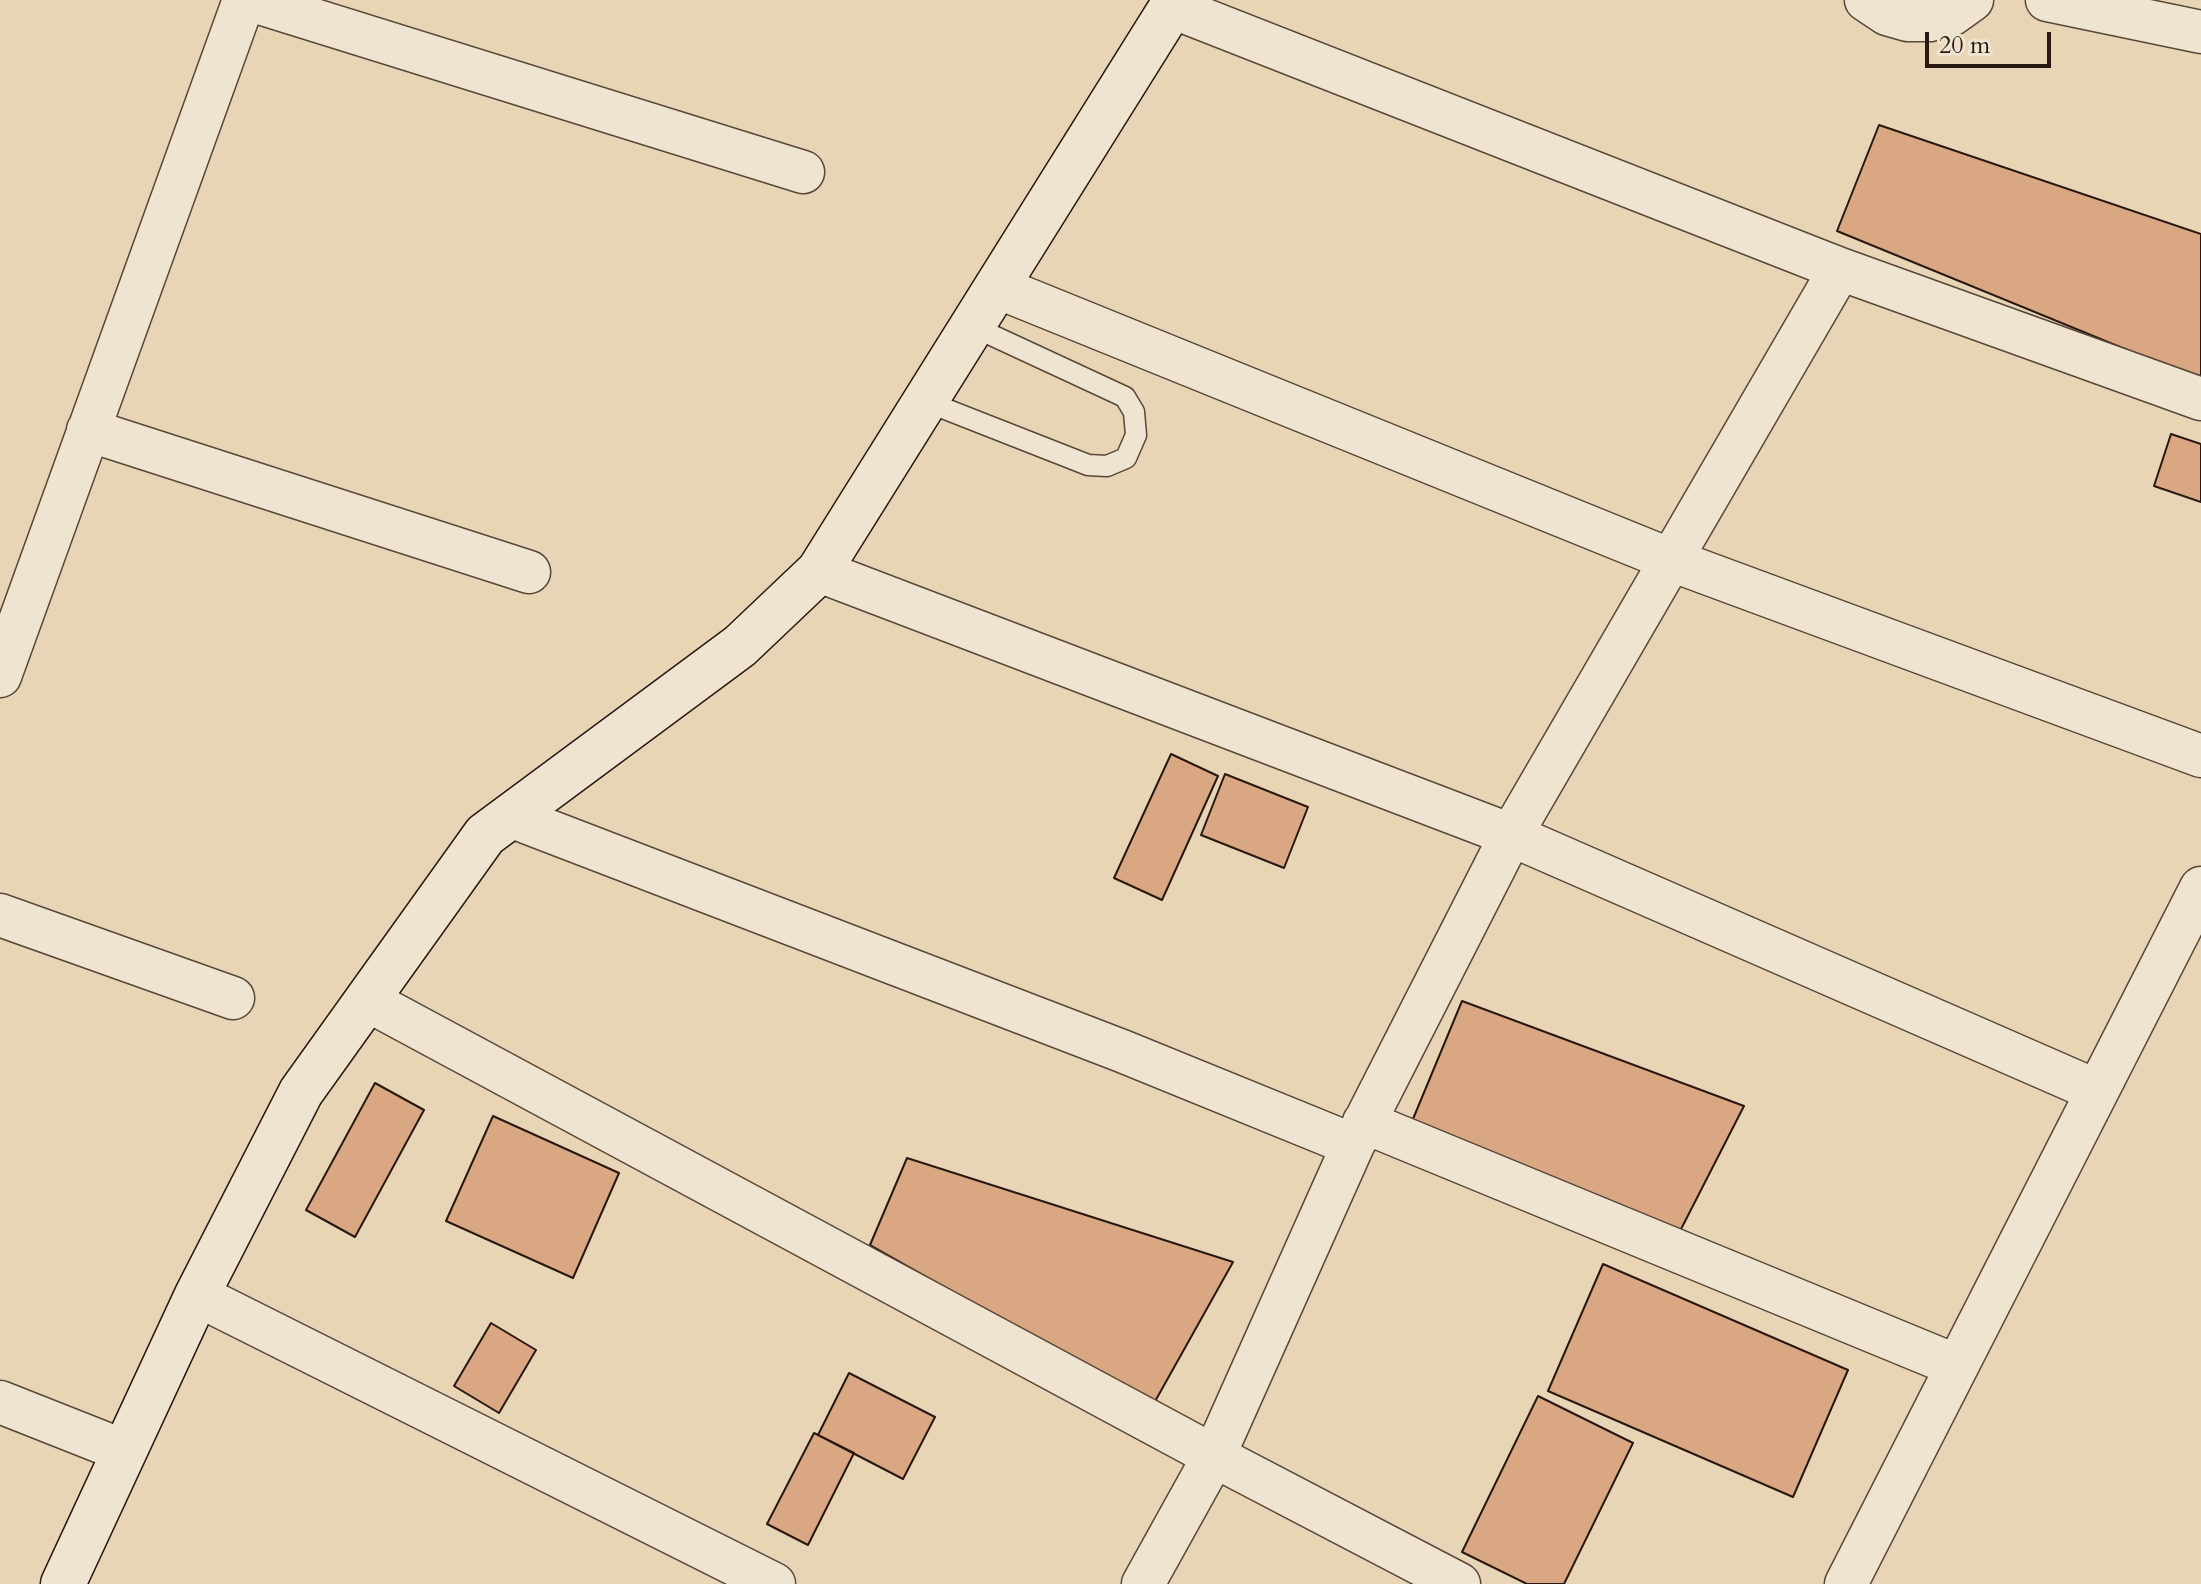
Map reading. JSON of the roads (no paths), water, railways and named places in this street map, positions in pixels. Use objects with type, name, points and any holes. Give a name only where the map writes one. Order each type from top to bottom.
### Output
[{"type":"street","points":[[0,676],[244,0]]},
{"type":"street","points":[[250,0],[803,172]]},
{"type":"street","points":[[1866,0],[1887,14],[1908,20],[1930,20],[1951,15],[1972,0]]},
{"type":"street","points":[[2047,0],[2201,32]]},
{"type":"street","points":[[63,1584],[197,1295],[301,1092],[485,835],[740,646],[819,571],[1174,4],[1840,269],[2201,399]]},
{"type":"street","points":[[1143,1584],[1214,1456],[1358,1133],[1511,835],[1840,269]]},
{"type":"street","points":[[997,287],[1671,560],[2201,756]]},
{"type":"street","points":[[88,430],[529,572]]},
{"type":"street","points":[[819,571],[1511,835],[2097,1091]]},
{"type":"street","points":[[510,816],[1122,1051],[1358,1133],[1957,1366]]},
{"type":"street","points":[[1846,1584],[2201,888]]},
{"type":"street","points":[[0,915],[233,998]]},
{"type":"street","points":[[367,1000],[1214,1456],[1459,1584]]},
{"type":"street","points":[[197,1295],[774,1584]]},
{"type":"street","points":[[0,1402],[124,1451]]},
{"type":"lane","points":[[925,401],[1088,465],[1107,466],[1126,458],[1136,435],[1134,412],[1125,397],[972,326]]}]
